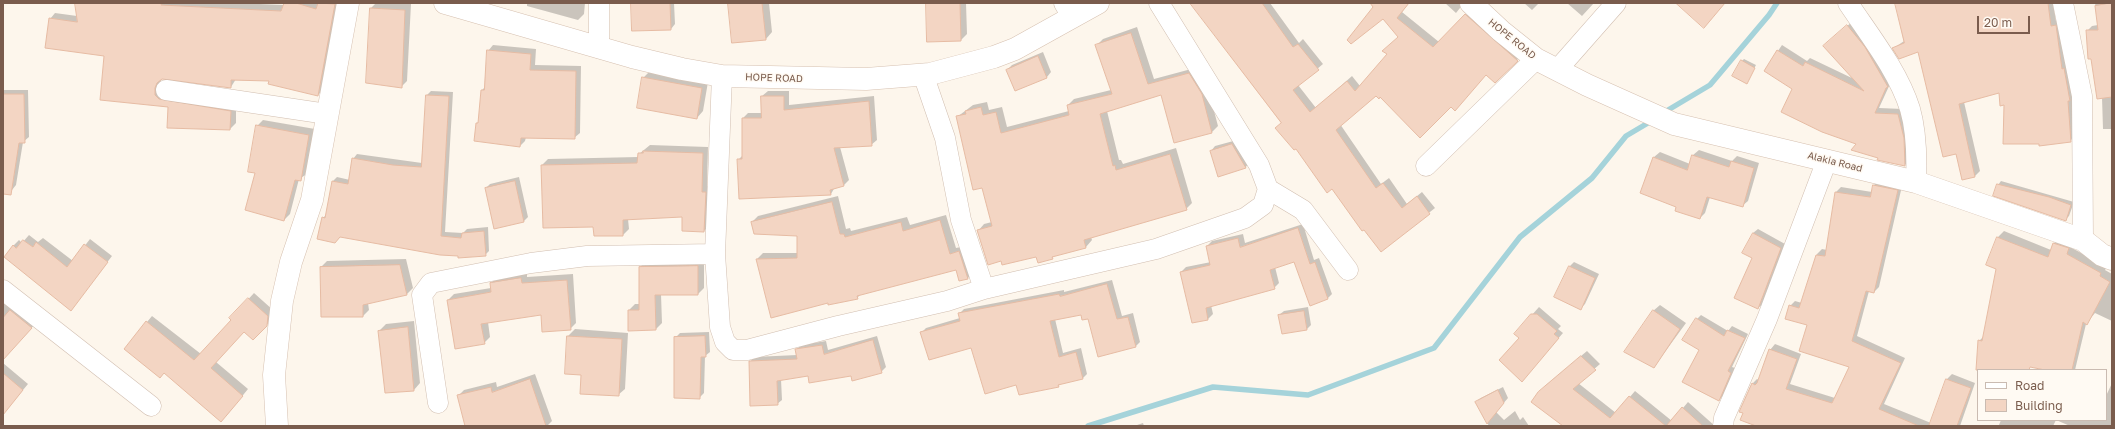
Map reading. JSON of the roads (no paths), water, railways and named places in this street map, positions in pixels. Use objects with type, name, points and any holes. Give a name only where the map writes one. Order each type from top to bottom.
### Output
[{"type":"street","points":[[277,426],[274,375],[282,301],[291,262],[312,200],[348,3]]},
{"type":"street","name":"HOPE ROAD","points":[[445,3],[599,48],[682,69],[722,76],[866,79],[923,74],[994,57],[1015,49],[1068,10],[1098,3]]},
{"type":"street","points":[[599,3],[599,48]]},
{"type":"street","points":[[1159,3],[1259,166],[1268,189],[1303,210],[1348,270]]},
{"type":"street","name":"HOPE ROAD","points":[[1471,3],[1501,32],[1536,58],[1557,70]]},
{"type":"street","points":[[1557,70],[1616,3]]},
{"type":"street","points":[[1848,3],[1894,74],[1910,109],[1917,149],[1916,182]]},
{"type":"street","points":[[2063,3],[2082,96],[2083,240]]},
{"type":"street","points":[[1426,166],[1536,58]]},
{"type":"street","name":"Alakia Road","points":[[1557,70],[1638,110],[1674,124],[1916,182],[2083,240],[2102,254],[2112,259]]},
{"type":"street","points":[[923,74],[944,138],[961,220],[984,289]]},
{"type":"street","points":[[722,76],[715,254],[720,327],[725,342],[733,350],[747,350],[810,333],[947,301],[984,289],[1156,249],[1245,218],[1263,205],[1268,189]]},
{"type":"street","points":[[166,90],[327,114]]},
{"type":"street","points":[[1723,426],[1724,418],[1767,319],[1827,160]]},
{"type":"street","points":[[438,403],[422,295],[431,284],[531,263],[587,256],[715,254]]},
{"type":"street","points":[[3,290],[151,406]]},
{"type":"waterway","points":[[1663,113],[1710,85],[1769,15],[1777,3]]},
{"type":"waterway","points":[[1088,426],[1213,387],[1308,395],[1434,348],[1520,237],[1592,178],[1626,136],[1653,120]]}]
